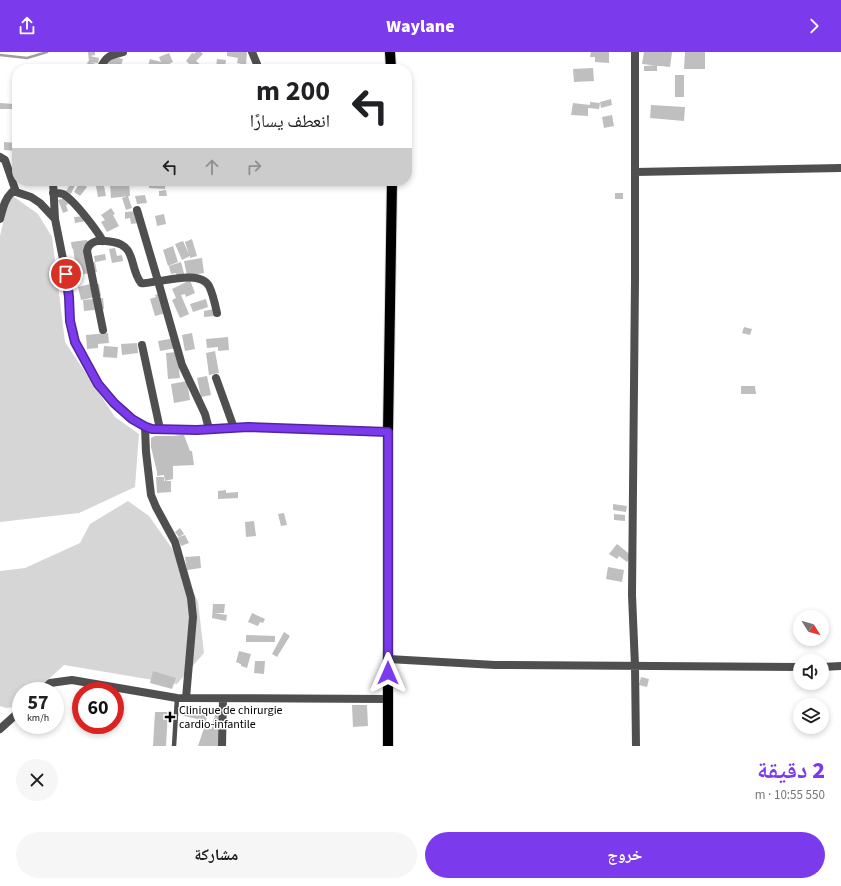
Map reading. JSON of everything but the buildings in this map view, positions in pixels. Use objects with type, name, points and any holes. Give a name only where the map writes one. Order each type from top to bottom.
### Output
[{"type":"main road","points":[[390,52],[391,64]]},
{"type":"main road","points":[[388,746],[388,432],[392,186]]},
{"type":"street","points":[[103,64],[108,57],[113,54],[124,52]]},
{"type":"street","points":[[252,52],[257,64]]},
{"type":"street","points":[[635,52],[632,595],[636,746]]},
{"type":"street","points":[[0,157],[5,160],[4,170],[12,185]]},
{"type":"street","points":[[635,172],[841,168]]},
{"type":"street","points":[[13,186],[16,192]]},
{"type":"street","points":[[53,186],[55,219],[66,274],[70,321],[75,342],[98,384],[114,403],[132,419],[146,427],[160,429],[248,427],[388,432]]},
{"type":"street","points":[[0,219],[4,205],[8,196],[12,192],[31,197],[40,203],[55,219]]},
{"type":"street","points":[[53,193],[63,194],[69,199],[97,231],[103,241]]},
{"type":"street","points":[[136,210],[158,281],[179,358],[205,414],[209,429]]},
{"type":"street","points":[[103,330],[88,251],[88,246],[90,243],[103,241],[117,243],[126,247],[139,280],[142,283],[145,284],[194,277],[201,278],[209,286],[217,313]]},
{"type":"street","points":[[142,346],[160,429]]},
{"type":"street","points":[[216,378],[234,428]]},
{"type":"street","points":[[146,427],[146,452],[151,495],[175,542],[191,598],[193,617],[186,698]]},
{"type":"street","points":[[388,659],[495,666],[793,667]]},
{"type":"street","points":[[829,666],[841,666]]},
{"type":"street","points":[[57,682],[72,680],[178,698],[388,699]]},
{"type":"street","points":[[222,746],[223,699]]},
{"type":"street","points":[[0,729],[12,718]]},
{"type":"lane","points":[[174,746],[178,698]]},
{"type":"shaded area","points":[[10,194],[38,214],[52,237],[65,342],[115,417],[139,434],[135,487],[79,513],[0,522],[0,236]]},
{"type":"shaded area","points":[[128,501],[149,516],[178,557],[198,602],[204,653],[177,684],[64,665],[46,682],[12,682],[12,707],[6,708],[0,706],[0,571],[25,568],[80,543],[90,524]]},
{"type":"waterway","points":[[0,55],[27,58],[47,52]]},
{"type":"place","name":"Clinique de chirurgie cardio-infantile","points":[[170,717]]},
{"type":"route","points":[[66,274],[70,321],[75,342],[98,384],[114,403],[132,419],[146,427],[152,429],[197,430],[248,427],[388,432],[388,673]]}]
